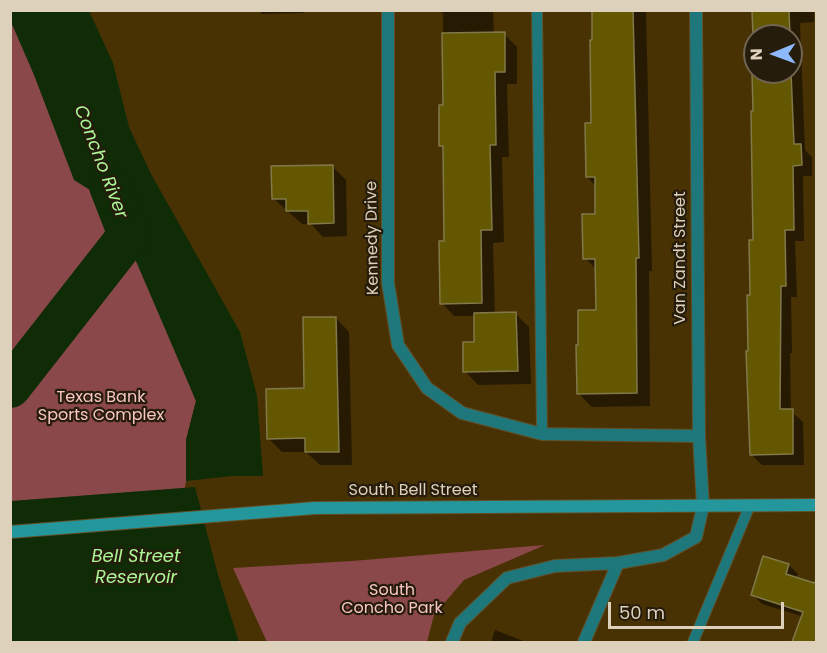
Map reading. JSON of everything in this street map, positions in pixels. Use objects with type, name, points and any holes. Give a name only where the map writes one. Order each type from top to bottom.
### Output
[{"type":"main road","name":"South Bell Street","points":[[10,532],[315,508],[816,505]]},
{"type":"street","name":"Kennedy Drive","points":[[388,10],[388,283],[398,345],[427,388],[462,412],[542,434],[699,436]]},
{"type":"street","name":"Van Zandt Street","points":[[452,642],[460,623],[507,578],[555,566],[618,563],[663,555],[696,537],[703,506],[699,436],[696,10]]},
{"type":"street","points":[[584,642],[618,563]]},
{"type":"lane","points":[[537,10],[542,434]]},
{"type":"lane","points":[[693,642],[750,505]]},
{"type":"green space","name":"Texas Bank Sports Complex","points":[[10,11],[40,11],[196,401],[186,440],[186,481],[175,551],[11,559]]},
{"type":"green space","name":"South Concho Park","points":[[545,545],[464,580],[434,615],[427,642],[267,642],[233,568],[352,561]]},
{"type":"water","points":[[10,11],[89,11],[113,63],[129,127],[151,174],[240,332],[257,396],[263,476],[232,476],[186,481],[186,440],[196,401],[111,203],[74,180],[11,22]]},
{"type":"water","name":"Bell Street Reservoir","points":[[195,487],[218,575],[239,642],[11,642],[11,501]]},
{"type":"building","points":[[592,10],[633,10],[639,258],[636,258],[637,393],[577,394],[578,310],[596,310],[595,259],[583,259],[582,214],[595,214],[595,177],[586,177],[585,123],[591,123]]},
{"type":"building","points":[[752,10],[789,10],[790,24],[753,24]]},
{"type":"building","points":[[505,32],[505,72],[495,72],[496,145],[490,145],[492,230],[481,230],[482,303],[440,304],[439,241],[444,241],[443,146],[439,146],[439,105],[443,105],[442,33]]},
{"type":"building","points":[[752,84],[792,84],[794,144],[801,144],[802,165],[793,166],[794,230],[785,230],[786,286],[781,286],[780,409],[793,409],[793,454],[750,455],[746,351],[748,351],[747,295],[750,295],[749,240],[753,240],[751,111],[753,111]]},
{"type":"building","points":[[333,165],[334,223],[308,224],[308,211],[286,211],[286,199],[272,199],[271,166]]},
{"type":"building","points":[[516,312],[518,371],[463,372],[463,342],[474,342],[474,313]]},
{"type":"building","points":[[303,317],[336,317],[339,452],[305,452],[305,438],[267,439],[266,389],[304,388]]},
{"type":"building","points":[[763,556],[789,564],[786,574],[814,583],[816,581],[816,642],[792,642],[803,612],[751,595]]},
{"type":"waterway","name":"Concho River","points":[[10,387],[129,235],[110,186]]}]
